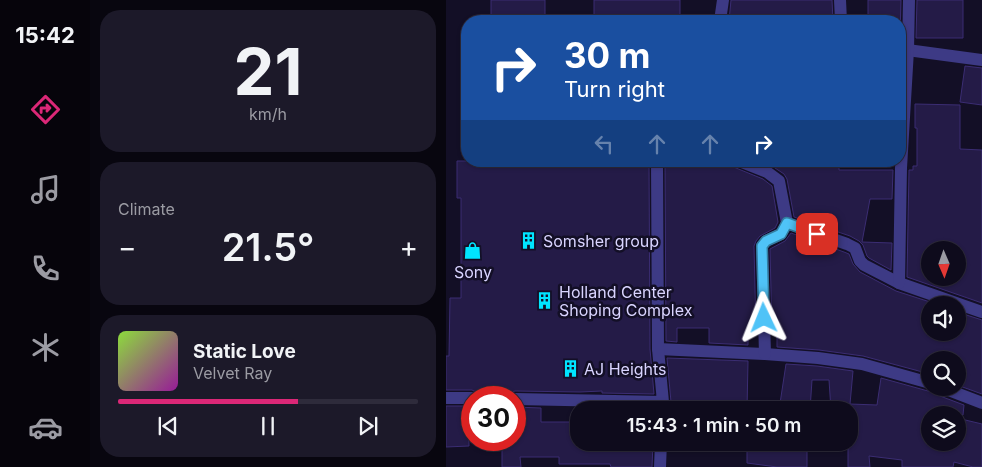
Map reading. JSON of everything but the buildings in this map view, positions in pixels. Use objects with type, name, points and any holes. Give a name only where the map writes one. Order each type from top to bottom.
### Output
[{"type":"street","points":[[721,15],[723,0]]},
{"type":"street","points":[[840,0],[841,15]]},
{"type":"street","points":[[906,25],[908,0]]},
{"type":"street","points":[[906,50],[982,60]]},
{"type":"street","points":[[657,167],[658,349],[662,401]]},
{"type":"street","points":[[754,167],[767,172],[779,181],[787,223],[781,234],[766,241],[762,246],[765,354]]},
{"type":"street","points":[[899,283],[901,167]]},
{"type":"street","points":[[787,223],[855,248],[860,261],[864,265],[899,283],[982,312]]},
{"type":"street","points":[[658,349],[818,358],[862,364],[921,380]]},
{"type":"street","points":[[964,396],[982,403]]},
{"type":"street","points":[[446,398],[461,398]]},
{"type":"street","points":[[526,400],[570,402]]},
{"type":"street","points":[[660,467],[661,451]]},
{"type":"place","name":"Somsher group","points":[[529,241]]},
{"type":"place","name":"Sony","points":[[473,250]]},
{"type":"place","name":"Holland Center Shoping Complex","points":[[545,301]]},
{"type":"place","name":"AJ Heights","points":[[570,369]]},
{"type":"route","points":[[764,318],[762,246],[766,241],[781,234],[787,223],[817,234]]}]
